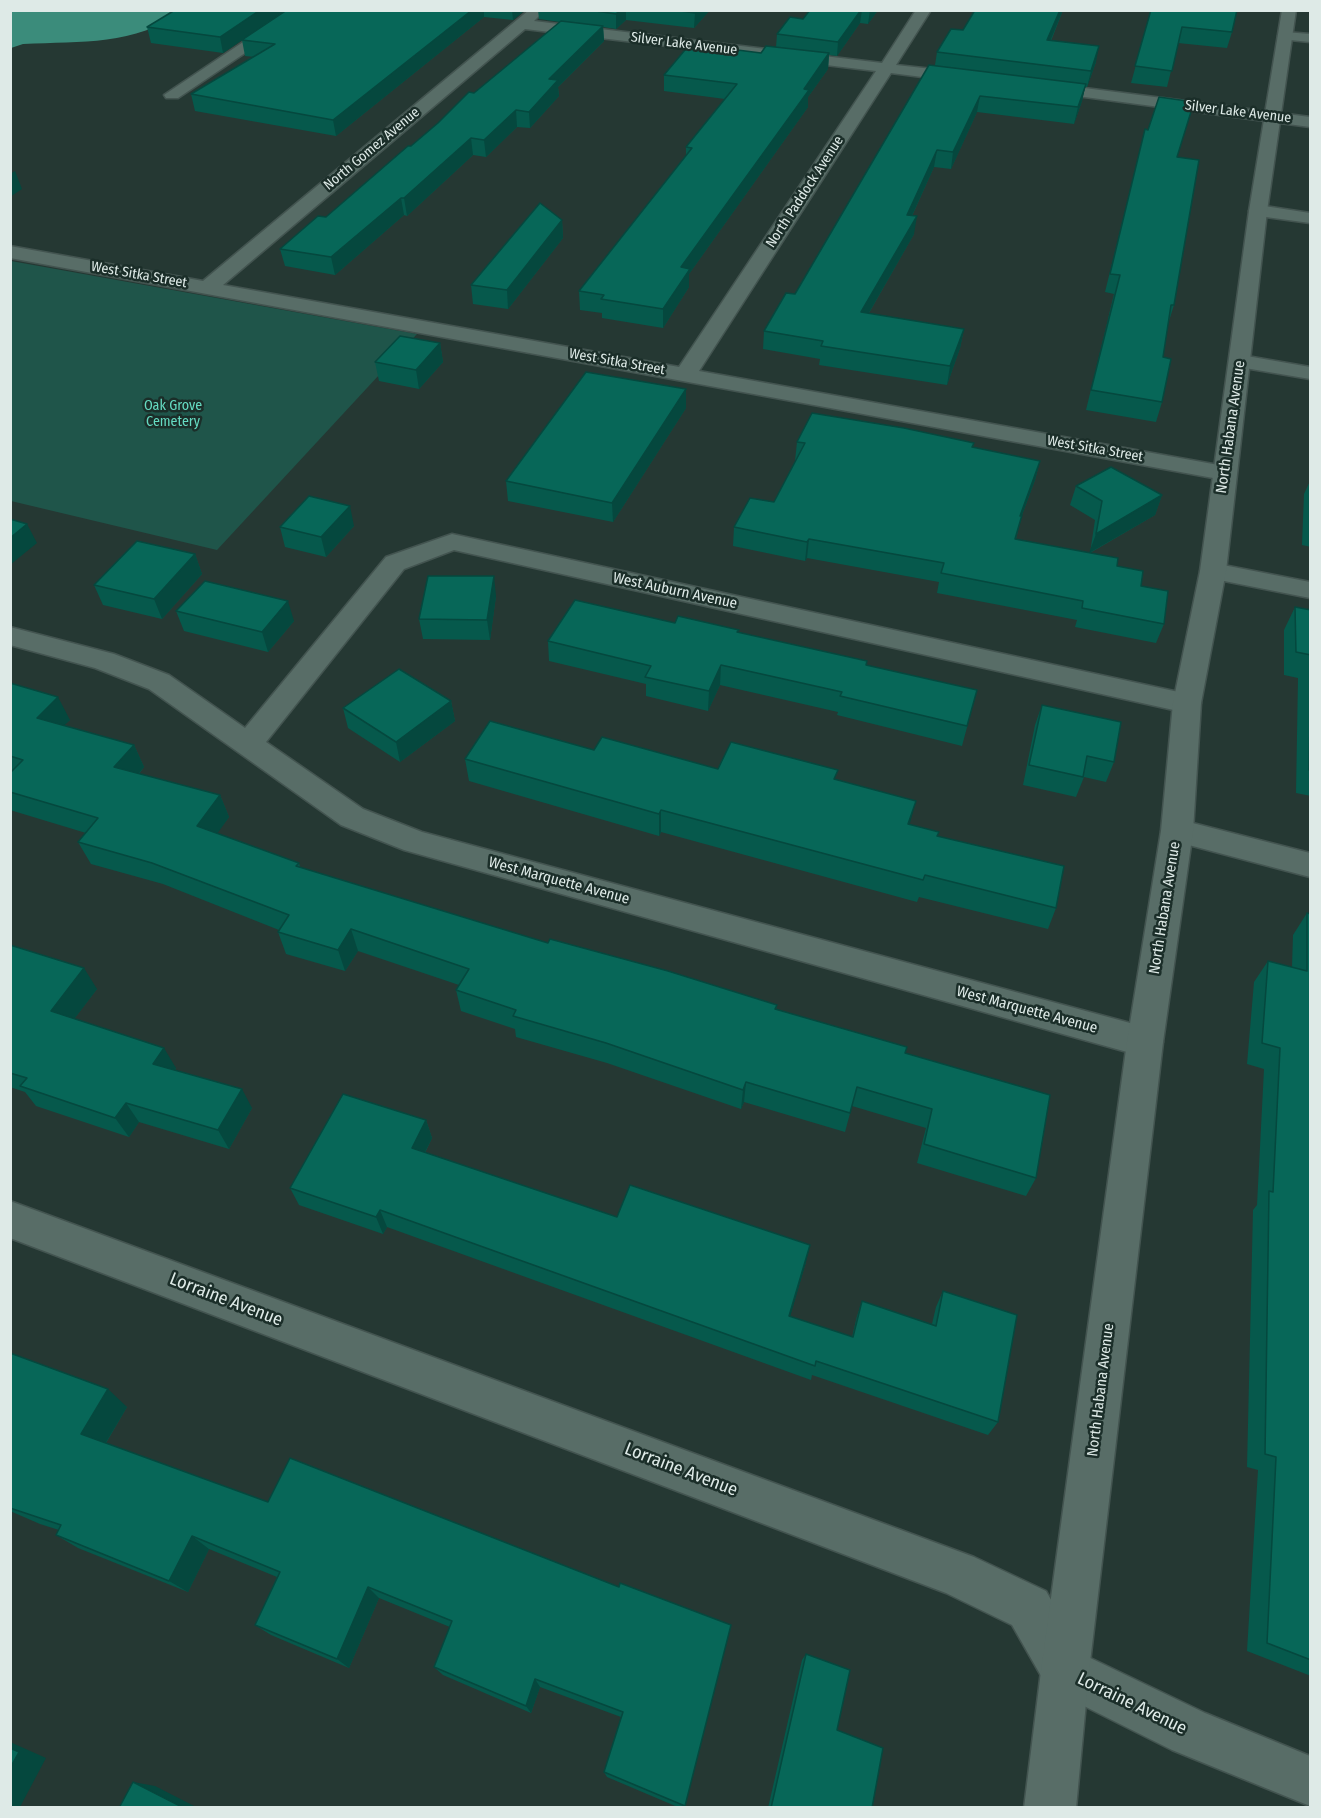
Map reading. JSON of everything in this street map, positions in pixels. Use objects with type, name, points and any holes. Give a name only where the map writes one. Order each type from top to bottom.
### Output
[{"type":"street","points":[[172,95],[302,10]]},
{"type":"street","name":"North Gomez Avenue","points":[[207,288],[538,10]]},
{"type":"street","name":"North Paddock Avenue","points":[[686,374],[924,10]]},
{"type":"street","name":"Silver Lake Avenue","points":[[522,24],[980,80]]},
{"type":"street","name":"North Habana Avenue","points":[[1050,1808],[1065,1671],[1145,1042],[1177,831],[1187,703],[1213,571],[1272,117],[1295,28]]},
{"type":"street","name":"Silver Lake Avenue","points":[[1026,86],[1311,122]]},
{"type":"street","points":[[1258,211],[1311,218]]},
{"type":"street","name":"West Sitka Street","points":[[10,252],[1224,473]]},
{"type":"street","points":[[1241,361],[1311,373]]},
{"type":"street","name":"West Auburn Avenue","points":[[247,745],[396,563],[452,542],[1187,703]]},
{"type":"street","points":[[1213,571],[1311,590]]},
{"type":"street","name":"West Marquette Avenue","points":[[10,636],[104,661],[159,682],[352,817],[415,842],[1145,1042]]},
{"type":"street","points":[[1177,831],[1311,865]]},
{"type":"street","name":"Lorraine Avenue","points":[[10,1219],[957,1574],[1029,1608],[1065,1671],[1190,1732],[1311,1781]]},
{"type":"green space","name":"Oak Grove Cemetery","points":[[11,261],[417,334],[217,550],[11,501]]},
{"type":"shaded area","points":[[11,11],[184,11],[165,22],[126,36],[107,40],[23,44],[11,48]]},
{"type":"building","points":[[175,10],[260,10],[220,37],[147,27]]},
{"type":"building","points":[[287,10],[472,10],[333,120],[191,94],[275,44],[242,40]]},
{"type":"building","points":[[589,10],[620,10],[616,14]]},
{"type":"building","points":[[673,10],[697,10],[695,13]]},
{"type":"building","points":[[810,10],[861,10],[838,42],[777,34],[790,17],[803,19]]},
{"type":"building","points":[[975,10],[1060,10],[1047,40],[1099,46],[1091,71],[937,52],[951,29],[963,30]]},
{"type":"building","points":[[1151,10],[1237,10],[1232,32],[1182,27],[1172,71],[1135,66]]},
{"type":"building","points":[[561,21],[603,26],[549,79],[558,80],[529,112],[516,110],[484,140],[471,138],[404,198],[401,198],[331,257],[280,249],[318,216],[326,217],[438,123],[469,92],[474,93]]},
{"type":"building","points":[[690,44],[761,53],[766,46],[829,53],[804,89],[809,90],[681,267],[690,269],[663,309],[601,299],[604,295],[579,291],[692,148],[686,147],[737,84],[664,75]]},
{"type":"building","points":[[929,65],[1086,84],[1078,107],[980,96],[953,152],[937,150],[907,215],[917,216],[861,312],[964,329],[950,366],[821,346],[823,341],[764,331],[786,293],[795,294]]},
{"type":"building","points":[[1159,97],[1194,102],[1177,157],[1199,160],[1163,357],[1171,359],[1162,402],[1091,390],[1120,275],[1110,274],[1145,129],[1148,130]]},
{"type":"building","points":[[540,203],[562,220],[507,290],[471,285]]},
{"type":"building","points":[[400,336],[440,343],[416,370],[375,362]]},
{"type":"building","points":[[586,372],[686,389],[612,503],[506,481]]},
{"type":"building","points":[[812,413],[904,428],[974,443],[972,447],[1040,461],[1020,516],[1022,515],[1015,539],[1118,558],[1117,566],[1143,571],[1141,586],[1168,591],[1164,624],[1082,608],[1083,601],[941,573],[944,563],[809,539],[807,542],[734,527],[750,498],[774,502],[805,443],[797,442]]},
{"type":"building","points":[[1111,467],[1162,495],[1096,534],[1102,501],[1076,486]]},
{"type":"building","points":[[309,496],[350,506],[321,537],[280,527]]},
{"type":"building","points":[[10,519],[27,524],[10,538]]},
{"type":"building","points":[[137,541],[195,554],[154,599],[94,585]]},
{"type":"building","points":[[428,576],[494,576],[487,620],[419,619]]},
{"type":"building","points":[[205,581],[288,601],[262,632],[176,611]]},
{"type":"building","points":[[575,600],[675,623],[678,616],[739,630],[737,632],[867,661],[866,665],[977,690],[967,726],[840,696],[842,692],[721,665],[709,691],[645,677],[651,666],[548,641]]},
{"type":"building","points":[[1295,607],[1311,610],[1311,655],[1296,652]]},
{"type":"building","points":[[399,669],[451,701],[396,742],[343,708]]},
{"type":"building","points":[[1311,678],[1311,770],[1309,770]]},
{"type":"building","points":[[10,683],[58,697],[37,718],[134,745],[114,767],[220,795],[197,826],[299,863],[296,866],[548,943],[550,939],[668,971],[777,1005],[775,1009],[907,1047],[905,1053],[1050,1095],[1036,1178],[924,1144],[932,1109],[857,1087],[850,1113],[746,1082],[743,1090],[606,1043],[513,1016],[516,1010],[456,990],[469,969],[351,929],[338,950],[278,932],[289,915],[152,863],[78,842],[98,818],[10,792],[10,773],[23,760],[10,756]]},
{"type":"building","points":[[1042,705],[1121,722],[1114,762],[1087,756],[1083,777],[1029,765]]},
{"type":"building","points":[[490,721],[594,750],[602,737],[718,769],[731,742],[838,770],[834,779],[916,801],[908,824],[939,832],[937,836],[1064,866],[1056,908],[925,875],[923,880],[661,810],[659,814],[465,759]]},
{"type":"building","points":[[1307,913],[1311,914],[1311,1660],[1267,1643],[1276,1457],[1265,1454],[1269,1191],[1273,1192],[1280,1048],[1262,1043],[1268,961],[1307,971]]},
{"type":"building","points":[[10,945],[84,968],[51,1011],[164,1048],[153,1064],[242,1089],[218,1130],[126,1103],[115,1118],[20,1086],[27,1078],[10,1073]]},
{"type":"building","points":[[343,1094],[426,1120],[412,1148],[617,1217],[630,1185],[810,1245],[789,1316],[853,1337],[862,1301],[936,1326],[943,1291],[1017,1315],[998,1422],[816,1361],[815,1366],[380,1210],[376,1217],[290,1188]]},
{"type":"building","points":[[10,1353],[108,1389],[81,1434],[268,1502],[290,1458],[619,1587],[620,1583],[731,1625],[685,1806],[604,1772],[623,1712],[535,1679],[526,1706],[434,1667],[452,1621],[368,1587],[337,1659],[255,1625],[280,1572],[192,1536],[169,1581],[56,1535],[61,1525],[10,1508]]},
{"type":"building","points":[[806,1654],[850,1670],[837,1730],[883,1748],[872,1808],[771,1808]]},
{"type":"building","points":[[10,1748],[19,1752],[10,1768]]},
{"type":"building","points":[[133,1782],[184,1808],[119,1808]]}]
